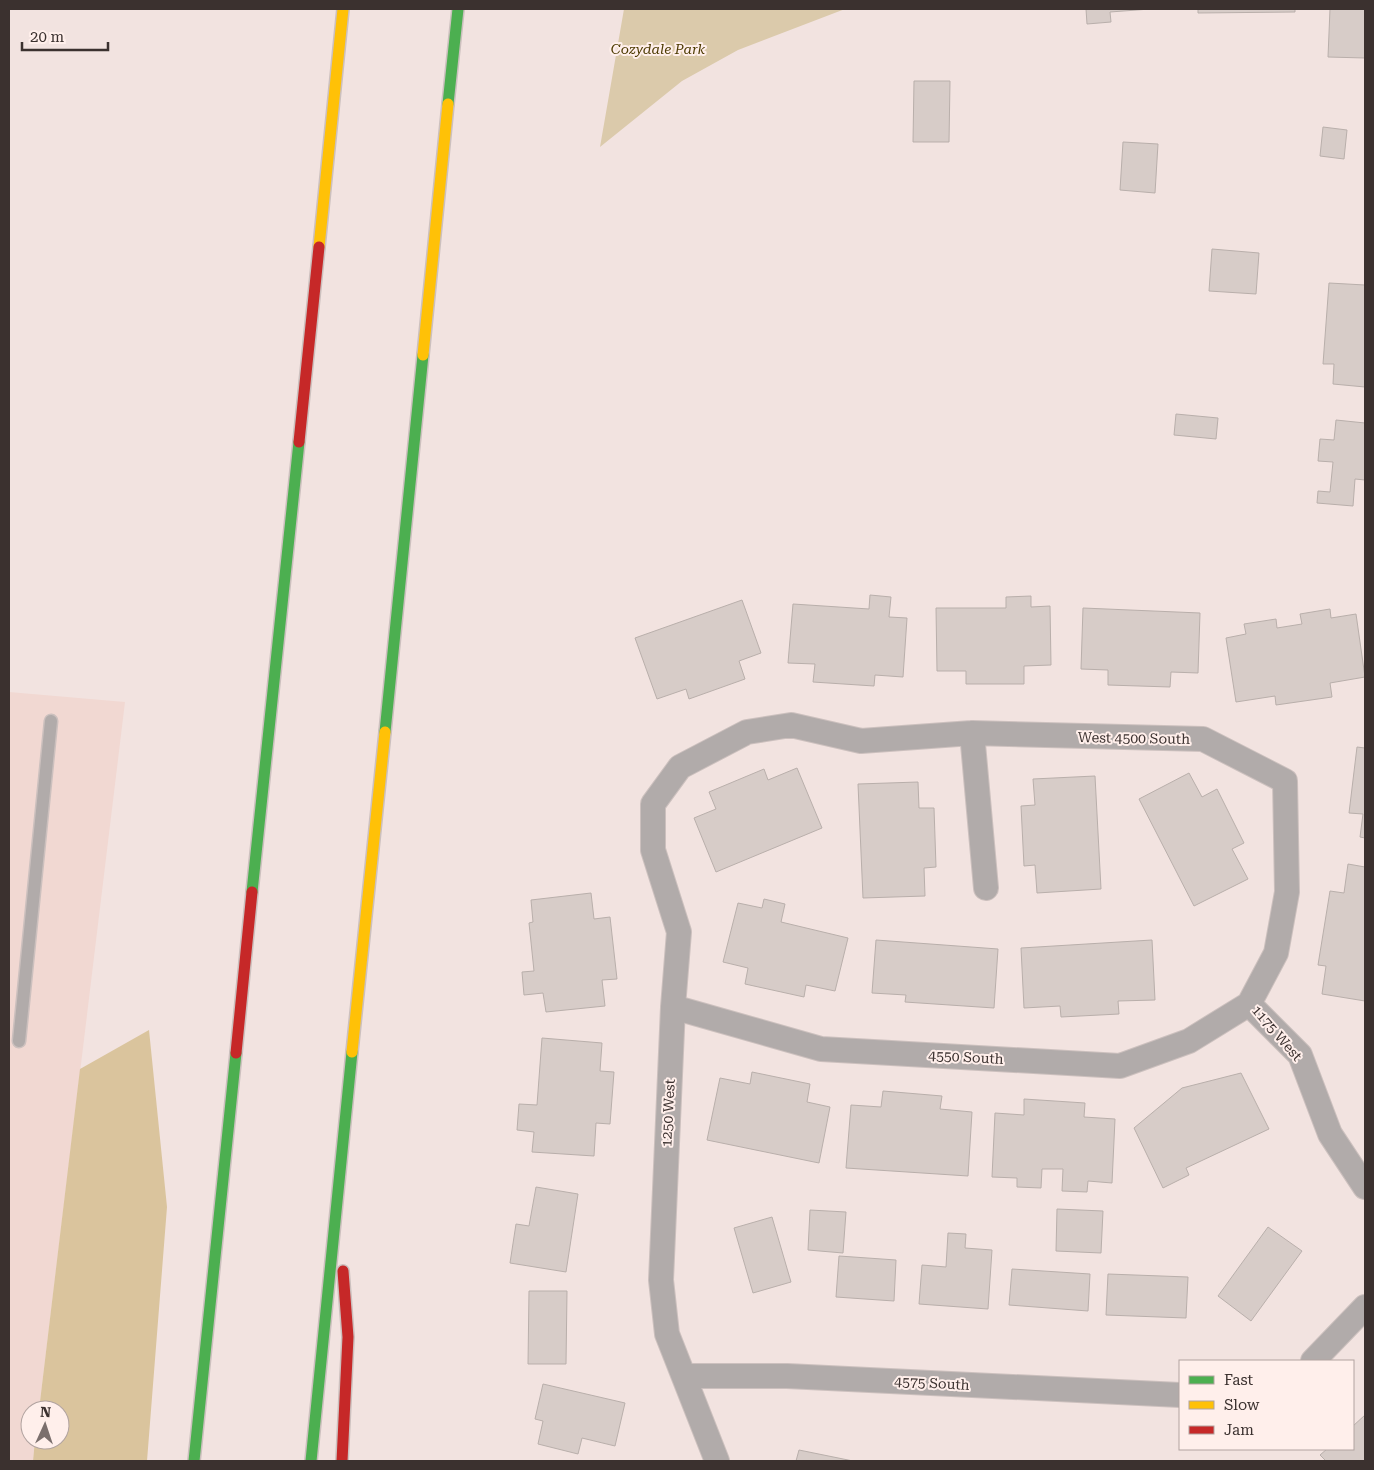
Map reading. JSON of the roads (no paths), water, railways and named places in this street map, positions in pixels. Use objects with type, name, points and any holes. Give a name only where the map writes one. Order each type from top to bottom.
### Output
[{"type":"highway","points":[[194,1461],[344,9]]},
{"type":"highway","points":[[311,1461],[458,9]]},
{"type":"highway","points":[[337,1195],[348,1337],[342,1461]]},
{"type":"street","name":"West 4500 South","points":[[680,767],[747,732],[791,725],[861,741],[972,734],[1203,739],[1285,781]]},
{"type":"street","points":[[972,734],[986,888]]},
{"type":"street","name":"1250 West","points":[[680,767],[653,804],[653,850],[679,932],[673,1007],[660,1272],[667,1334],[717,1461]]},
{"type":"street","name":"1175 West","points":[[1285,781],[1288,892],[1276,953],[1250,1004],[1300,1055],[1330,1134],[1365,1187]]},
{"type":"street","name":"4550 South","points":[[673,1007],[821,1049],[1120,1066],[1189,1041],[1250,1004]]},
{"type":"street","points":[[1314,1360],[1365,1307]]},
{"type":"street","name":"4575 South","points":[[684,1376],[787,1376],[1179,1395]]},
{"type":"lane","points":[[19,1041],[51,721]]},
{"type":"park label","name":"Cozydale Park","points":[[658,49]]}]
